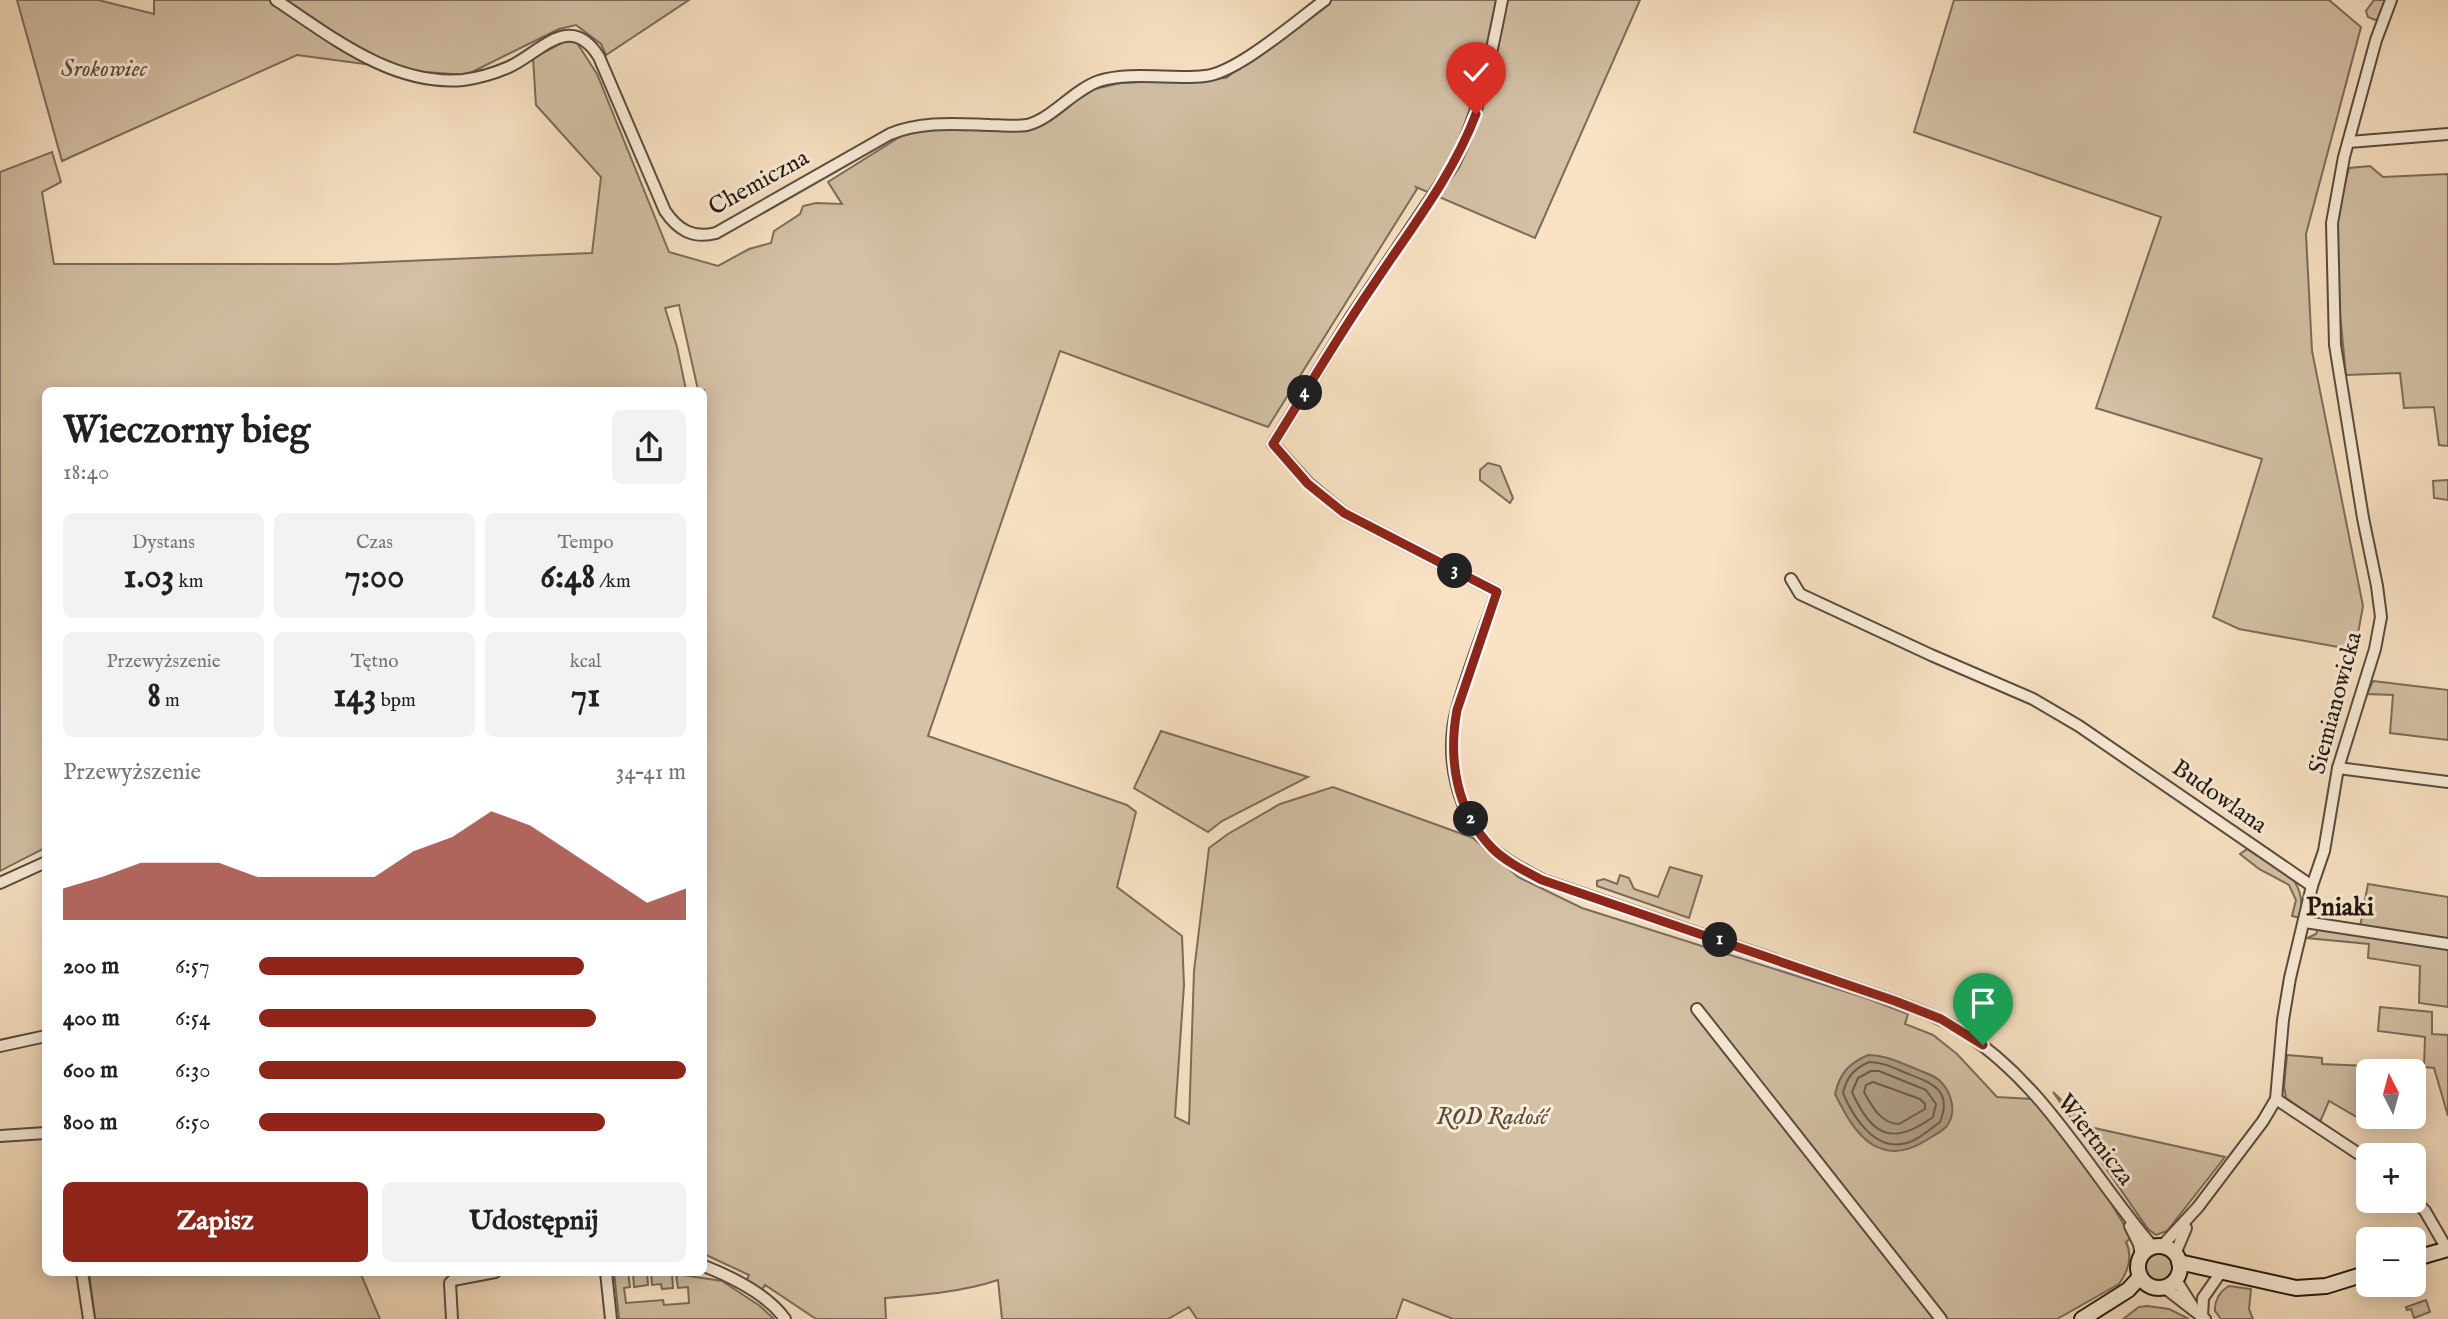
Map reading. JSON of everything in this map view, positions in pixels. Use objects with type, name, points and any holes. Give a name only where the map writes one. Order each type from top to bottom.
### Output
[{"type":"street","name":"Chemiczna","points":[[276,0],[361,54],[400,72],[425,78],[466,79],[491,74],[509,67],[559,37],[572,36],[584,40],[599,57],[665,211],[681,229],[697,235],[716,233],[890,134],[907,127],[933,123],[1027,125],[1090,85],[1104,80],[1205,76],[1226,72],[1325,0]]},
{"type":"street","name":"Wiertnicza","points":[[1502,0],[1484,88],[1467,138],[1454,164],[1351,317],[1273,444],[1308,484],[1344,513],[1497,592],[1457,710],[1452,752],[1458,785],[1468,815],[1491,847],[1513,865],[1542,880],[1882,996],[1941,1019],[1983,1045],[2013,1071],[2082,1154],[2201,1316]]},
{"type":"street","name":"Siemianowicka","points":[[2165,1266],[2197,1207],[2263,1121],[2276,1099],[2283,1020],[2290,978],[2312,886],[2324,851],[2338,768],[2375,649],[2381,617],[2335,345],[2332,223],[2349,142],[2376,40],[2391,0]]},
{"type":"street","points":[[2349,142],[2448,134]]},
{"type":"street","name":"Budowlana","points":[[1791,579],[1800,594],[2033,699],[2103,742],[2312,886]]},
{"type":"street","points":[[2338,768],[2448,782]]},
{"type":"street","points":[[0,883],[42,864]]},
{"type":"street","points":[[2305,922],[2448,944]]},
{"type":"street","points":[[1697,1009],[1941,1319]]},
{"type":"street","points":[[0,1046],[42,1037]]},
{"type":"street","points":[[2276,1099],[2356,1152]]},
{"type":"street","points":[[0,1136],[42,1133]]},
{"type":"street","points":[[2426,1213],[2447,1249],[2426,1255]]},
{"type":"street","points":[[2165,1266],[2146,1284],[2140,1277],[2138,1263],[2165,1266],[2225,1274],[2296,1288],[2326,1286],[2356,1277]]},
{"type":"street","points":[[2099,1319],[2146,1289],[2165,1266]]},
{"type":"street","points":[[707,1267],[737,1281],[765,1299],[785,1319]]},
{"type":"street","name":"Wiertnicza","points":[[2201,1316],[2203,1298],[2225,1274]]},
{"type":"street","points":[[83,1276],[89,1319]]},
{"type":"street","points":[[452,1319],[450,1283],[474,1276]]},
{"type":"street","points":[[606,1276],[611,1319]]},
{"type":"street","points":[[2081,1319],[2128,1290],[2140,1277]]},
{"type":"green space","name":"Srokowiec","points":[[17,0],[98,0],[154,14],[154,0],[689,0],[606,55],[601,44],[576,25],[559,29],[466,75],[297,55],[62,161]]},
{"type":"green space","name":"ROD Radość","points":[[1331,0],[1640,0],[1535,238],[1416,187],[1268,427],[1060,351],[928,736],[1127,805],[1136,812],[1117,887],[1182,936],[1184,985],[1175,1117],[1189,1124],[1194,971],[1209,848],[1280,804],[1333,787],[1473,838],[1518,877],[1582,908],[1866,998],[1908,1014],[1905,1024],[1933,1035],[1957,1054],[1997,1097],[2032,1099],[2072,1149],[2110,1201],[2131,1238],[2126,1242],[2129,1264],[2119,1284],[2057,1319],[1453,1319],[1403,1299],[1396,1319],[1197,1319],[1189,1307],[1168,1319],[1002,1319],[998,1280],[956,1290],[885,1298],[886,1319],[816,1319],[765,1285],[761,1291],[746,1282],[749,1275],[707,1255],[707,387],[697,387],[679,305],[665,308],[685,387],[42,387],[42,850],[0,871],[0,172],[52,152],[61,182],[42,192],[54,264],[337,264],[592,253],[601,177],[536,105],[533,58],[569,39],[577,43],[597,74],[669,252],[718,266],[749,249],[771,243],[774,231],[800,214],[803,206],[816,203],[842,204],[828,182],[906,133],[937,128],[1031,128],[1095,89],[1120,83],[1226,78]]},
{"type":"green space","points":[[1954,0],[2329,0],[2361,27],[2306,234],[2312,351],[2363,606],[2355,650],[2239,629],[2213,617],[2262,459],[2096,408],[2161,217],[1914,132]]},
{"type":"green space","points":[[2374,0],[2385,0],[2379,18],[2375,20],[2368,17],[2366,11]]},
{"type":"green space","points":[[2370,166],[2383,177],[2448,174],[2448,446],[2439,445],[2434,407],[2404,408],[2400,373],[2346,375],[2335,220],[2349,168]]},
{"type":"green space","points":[[1488,463],[1500,466],[1513,498],[1510,503],[1480,480],[1480,470]]},
{"type":"green space","points":[[2448,480],[2448,500],[2434,498],[2433,481]]},
{"type":"green space","points":[[2373,681],[2448,690],[2448,740],[2390,733],[2393,695],[2367,694]]},
{"type":"green space","points":[[1161,731],[1308,777],[1222,821],[1208,832],[1134,788]]},
{"type":"green space","points":[[2247,849],[2292,878],[2301,897],[2301,918],[2292,916],[2296,900],[2289,885],[2259,869],[2240,854]]},
{"type":"green space","points":[[1670,867],[1702,876],[1689,918],[1597,886],[1597,881],[1604,879],[1617,884],[1620,875],[1629,878],[1634,889],[1658,897]]},
{"type":"green space","points":[[2368,884],[2448,897],[2448,939],[2360,927]]},
{"type":"green space","points":[[2318,929],[2448,948],[2448,1007],[2419,1003],[2420,966],[2368,958],[2369,944],[2307,938],[2316,934]]},
{"type":"green space","points":[[2380,1007],[2432,1012],[2432,1034],[2448,1035],[2448,1116],[2434,1068],[2426,1067],[2425,1037],[2378,1031]]},
{"type":"green space","points":[[2287,1055],[2322,1058],[2322,1064],[2356,1065],[2356,1117],[2329,1101],[2320,1122],[2286,1098],[2284,1086]]},
{"type":"green space","points":[[2053,1092],[2090,1127],[2225,1157],[2167,1231],[2156,1235],[2148,1229]]},
{"type":"green space","points":[[2158,1253],[2164,1254],[2172,1262],[2172,1274],[2164,1282],[2158,1283],[2152,1282],[2144,1274],[2143,1268],[2144,1262],[2152,1254]]},
{"type":"green space","points":[[90,1276],[362,1276],[380,1319],[95,1319]]},
{"type":"green space","points":[[614,1276],[629,1276],[630,1287],[624,1288],[626,1303],[663,1300],[664,1305],[689,1303],[688,1287],[678,1288],[676,1276],[722,1281],[760,1306],[774,1319],[619,1319]]},
{"type":"green space","points":[[633,1276],[647,1276],[648,1285],[634,1287]]},
{"type":"green space","points":[[651,1276],[672,1276],[673,1288],[662,1289],[661,1284],[652,1285]]},
{"type":"green space","points":[[2229,1286],[2251,1289],[2249,1309],[2253,1319],[2221,1319],[2215,1311],[2218,1297]]},
{"type":"green space","points":[[2426,1300],[2430,1312],[2414,1318],[2411,1309],[2407,1310],[2406,1307]]},
{"type":"green space","points":[[2139,1307],[2169,1309],[2189,1319],[2123,1319]]},
{"type":"water","points":[[1868,1055],[1891,1059],[1939,1080],[1951,1099],[1952,1114],[1946,1127],[1919,1145],[1896,1151],[1881,1149],[1861,1135],[1835,1094],[1839,1080],[1846,1070]]},
{"type":"district","name":"Pniaki","points":[[2340,907]]},
{"type":"route","points":[[1476,114],[1467,138],[1439,190],[1351,317],[1273,444],[1308,484],[1344,513],[1497,592],[1457,710],[1453,730],[1454,767],[1468,815],[1491,847],[1513,865],[1542,880],[1895,1001],[1941,1019],[1983,1045]]}]
